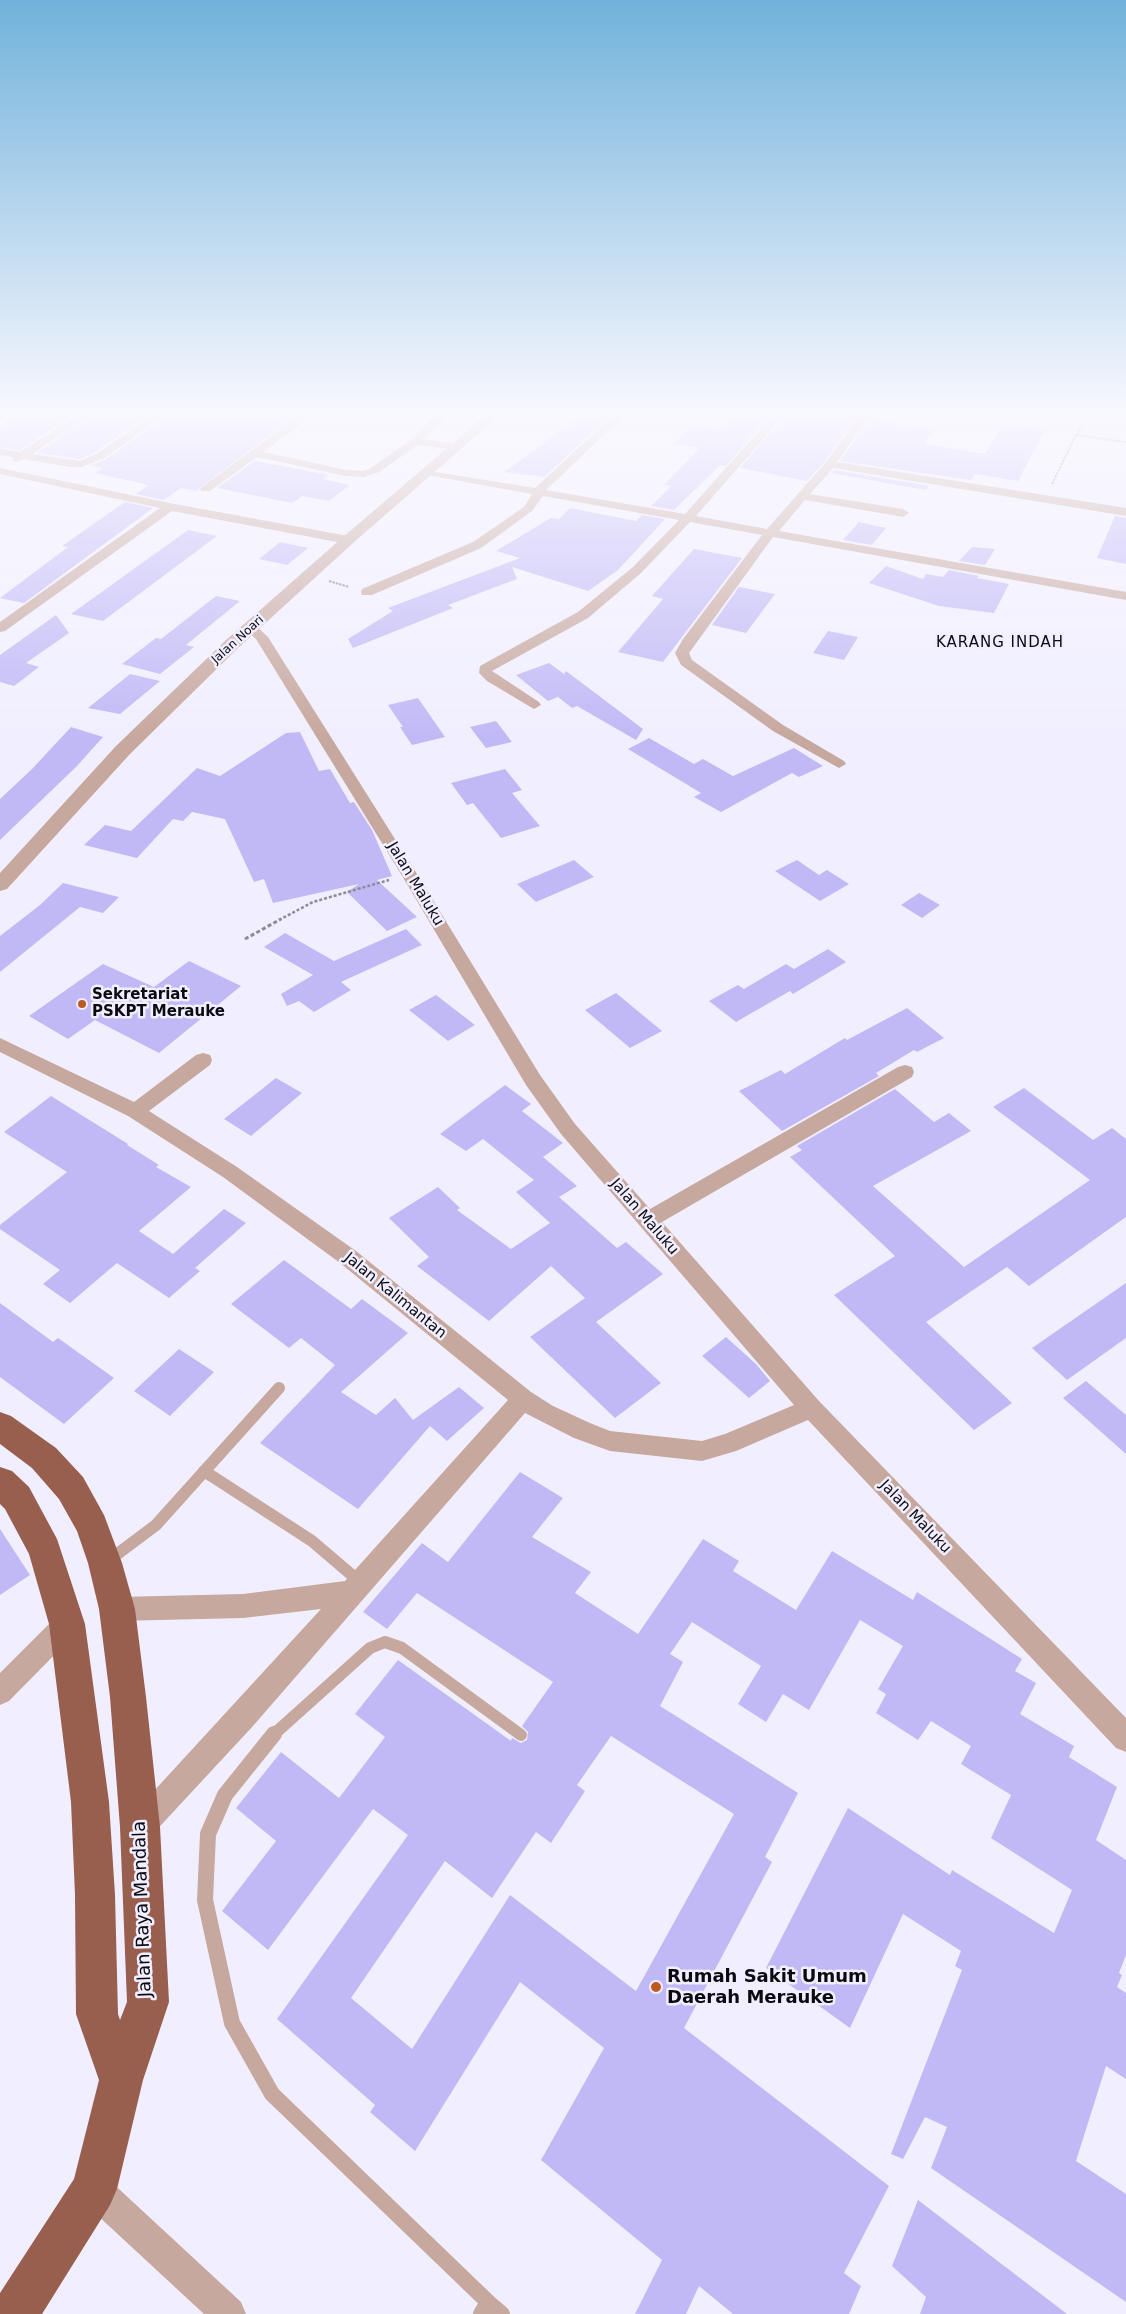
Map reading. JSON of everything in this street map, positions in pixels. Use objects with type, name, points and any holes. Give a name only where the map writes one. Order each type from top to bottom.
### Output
[{"type":"highway","name":"Jalan Raya Mandala","points":[[0,1426],[44,1458],[71,1488],[92,1526],[105,1563],[117,1609],[140,1827],[148,2002],[121,2080],[94,2189],[14,2314]]},
{"type":"highway","points":[[0,1482],[17,1498],[45,1550],[67,1624],[90,1802],[95,1895],[97,2014],[121,2080]]},
{"type":"street","points":[[0,628],[149,522]]},
{"type":"street","points":[[251,522],[348,540]]},
{"type":"street","name":"Jalan Noari","points":[[0,885],[123,750],[250,628],[369,522]]},
{"type":"street","points":[[367,592],[477,546],[511,522]]},
{"type":"street","points":[[534,705],[492,678],[486,673],[485,669],[583,614],[637,570],[684,522]]},
{"type":"street","points":[[716,522],[1126,596]]},
{"type":"street","points":[[780,522],[688,642],[682,653],[683,659],[778,728],[839,764]]},
{"type":"street","name":"Jalan Maluku","points":[[250,628],[261,637],[409,874],[533,1080],[568,1130],[655,1218],[812,1408],[1126,1738]]},
{"type":"street","name":"Jalan Kalimantan","points":[[0,1044],[135,1111],[230,1172],[348,1257],[523,1399],[567,1424],[610,1441],[702,1451],[728,1444],[812,1408]]},
{"type":"street","points":[[135,1111],[203,1060]]},
{"type":"street","points":[[655,1218],[905,1072]]},
{"type":"street","points":[[140,1827],[243,1716],[523,1399]]},
{"type":"street","points":[[117,1609],[243,1606],[355,1587]]},
{"type":"street","points":[[0,1692],[67,1624]]},
{"type":"street","points":[[94,2189],[228,2314]]},
{"type":"lane","points":[[105,1563],[156,1525],[279,1388]]},
{"type":"lane","points":[[204,1471],[312,1541],[355,1587]]},
{"type":"lane","points":[[502,2314],[484,2308],[272,2094],[232,2023],[205,1900],[208,1834],[225,1795],[273,1735],[370,1648],[385,1642],[402,1648],[522,1734]]},
{"type":"path","points":[[310,575],[367,592]]},
{"type":"path","points":[[245,939],[313,902],[409,874]]},
{"type":"building","points":[[96,522],[134,522],[24,603],[0,598],[68,547],[62,546]]},
{"type":"building","points":[[544,522],[662,522],[618,570],[588,591],[512,567],[517,579],[448,605],[453,608],[353,648],[348,639],[393,611],[388,608],[520,558],[496,551]]},
{"type":"building","points":[[859,522],[886,528],[872,545],[843,540]]},
{"type":"building","points":[[1112,522],[1126,522],[1126,564],[1097,558]]},
{"type":"building","points":[[188,530],[217,536],[103,621],[71,614]]},
{"type":"building","points":[[280,542],[308,548],[287,565],[259,559]]},
{"type":"building","points":[[972,547],[995,549],[985,565],[959,561]]},
{"type":"building","points":[[694,549],[742,558],[663,662],[618,652],[663,599],[652,596]]},
{"type":"building","points":[[886,566],[923,579],[926,574],[943,577],[949,570],[1009,584],[994,613],[939,606],[869,583]]},
{"type":"building","points":[[739,587],[775,594],[746,633],[712,625]]},
{"type":"building","points":[[216,596],[240,601],[186,645],[194,647],[160,674],[122,664],[156,638],[161,639]]},
{"type":"building","points":[[56,615],[69,633],[26,663],[39,667],[14,686],[0,682],[0,655]]},
{"type":"building","points":[[828,631],[858,637],[844,660],[813,653]]},
{"type":"building","points":[[549,663],[564,674],[566,671],[643,729],[636,740],[577,706],[572,708],[558,697],[548,701],[516,675]]},
{"type":"building","points":[[130,674],[160,681],[120,714],[88,708]]},
{"type":"building","points":[[418,698],[445,737],[412,745],[400,727],[403,727],[388,705]]},
{"type":"building","points":[[496,721],[512,742],[486,748],[470,727]]},
{"type":"building","points":[[71,727],[103,737],[76,767],[0,840],[0,799],[32,769]]},
{"type":"building","points":[[300,732],[319,771],[330,769],[350,803],[354,802],[372,830],[392,876],[377,880],[417,917],[387,931],[347,892],[359,884],[273,903],[264,879],[254,882],[225,819],[192,812],[183,821],[173,819],[137,858],[84,845],[105,825],[131,831],[197,768],[220,776],[286,733]]},
{"type":"building","points":[[649,738],[694,764],[703,759],[733,776],[794,748],[823,766],[799,777],[792,773],[721,812],[694,797],[701,793],[628,749]]},
{"type":"building","points":[[505,769],[522,790],[512,793],[540,826],[501,838],[473,803],[467,805],[451,783]]},
{"type":"building","points":[[574,860],[594,877],[536,902],[517,884]]},
{"type":"building","points":[[797,860],[819,875],[827,870],[849,884],[820,901],[775,871]]},
{"type":"building","points":[[63,883],[119,897],[103,913],[80,907],[0,972],[0,936],[40,905]]},
{"type":"building","points":[[919,893],[940,905],[922,918],[901,905]]},
{"type":"building","points":[[406,929],[422,945],[341,982],[351,990],[314,1012],[299,1001],[287,1006],[281,994],[313,975],[264,947],[285,933],[334,961]]},
{"type":"building","points":[[828,949],[846,962],[793,994],[790,991],[736,1022],[709,1001],[738,985],[744,989],[786,964],[794,969]]},
{"type":"building","points":[[189,961],[241,986],[159,1053],[95,1020],[68,1039],[29,1016],[103,964],[154,987]]},
{"type":"building","points":[[616,993],[662,1031],[630,1048],[585,1010]]},
{"type":"building","points":[[436,995],[475,1025],[448,1041],[409,1010]]},
{"type":"building","points":[[907,1008],[944,1038],[917,1052],[914,1050],[876,1073],[879,1076],[782,1131],[739,1091],[781,1070],[785,1074],[845,1038],[847,1040]]},
{"type":"building","points":[[276,1078],[302,1093],[251,1136],[224,1119]]},
{"type":"building","points":[[505,1085],[531,1104],[522,1111],[563,1143],[543,1157],[577,1186],[559,1197],[617,1248],[626,1242],[663,1274],[596,1322],[661,1383],[615,1418],[530,1337],[585,1298],[551,1266],[489,1321],[417,1266],[429,1257],[389,1218],[438,1187],[460,1208],[457,1210],[511,1249],[550,1223],[516,1192],[534,1180],[483,1139],[466,1151],[440,1134]]},
{"type":"building","points":[[1024,1088],[1093,1140],[1112,1128],[1126,1139],[1126,1217],[1029,1286],[1007,1267],[926,1322],[1012,1403],[974,1430],[834,1295],[895,1256],[790,1157],[802,1150],[797,1146],[895,1089],[934,1122],[949,1113],[971,1131],[873,1186],[964,1267],[1090,1180],[993,1107]]},
{"type":"building","points":[[51,1096],[159,1165],[156,1167],[191,1187],[139,1231],[173,1254],[224,1209],[246,1223],[195,1268],[200,1271],[169,1298],[117,1263],[70,1303],[43,1284],[60,1270],[0,1229],[0,1225],[67,1172],[4,1132]]},
{"type":"building","points":[[284,1260],[351,1309],[362,1299],[408,1333],[341,1392],[376,1415],[395,1398],[413,1420],[459,1387],[484,1408],[447,1441],[430,1426],[358,1509],[260,1443],[335,1365],[301,1338],[289,1348],[231,1304]]},
{"type":"building","points":[[1126,1283],[1126,1338],[1067,1380],[1032,1348]]},
{"type":"building","points":[[0,1303],[53,1342],[58,1338],[114,1378],[64,1424],[0,1377]]},
{"type":"building","points":[[726,1337],[756,1364],[770,1381],[749,1398],[702,1356]]},
{"type":"building","points":[[179,1349],[214,1372],[170,1416],[134,1391]]},
{"type":"building","points":[[1086,1381],[1126,1415],[1126,1454],[1063,1398]]},
{"type":"building","points":[[520,1472],[563,1498],[532,1537],[591,1572],[575,1593],[638,1634],[703,1539],[739,1561],[733,1571],[796,1610],[832,1551],[913,1600],[917,1592],[1022,1659],[1015,1671],[1036,1683],[1020,1714],[1074,1746],[1069,1757],[1117,1787],[1096,1840],[1126,1860],[1126,1955],[1119,1973],[1122,1975],[1117,1987],[1126,1993],[1126,2079],[1106,2066],[1076,2161],[1126,2194],[1126,2302],[931,2168],[947,2127],[925,2117],[903,2159],[891,2154],[962,1970],[955,1966],[961,1951],[903,1914],[850,2028],[766,1968],[848,1808],[950,1875],[952,1870],[1054,1933],[1072,1890],[991,1838],[1011,1795],[961,1764],[971,1746],[931,1721],[918,1740],[876,1713],[886,1694],[878,1689],[903,1646],[860,1620],[809,1710],[783,1694],[766,1722],[738,1704],[761,1666],[692,1622],[670,1654],[683,1662],[660,1706],[798,1793],[765,1857],[772,1862],[684,2028],[889,2186],[844,2273],[861,2286],[849,2314],[733,2314],[699,2286],[686,2314],[635,2314],[662,2260],[541,2160],[604,2048],[520,1982],[415,2151],[370,2112],[375,2105],[277,2019],[408,1835],[373,1809],[268,1950],[222,1911],[276,1841],[236,1808],[281,1752],[339,1798],[385,1737],[355,1714],[398,1660],[511,1741],[512,1738],[521,1743],[527,1740],[528,1732],[522,1726],[553,1682],[417,1593],[387,1629],[363,1612],[422,1543],[448,1562]],"holes":[[[611,1736],[734,1814],[636,1991],[510,1895],[412,2049],[351,1998],[445,1861],[492,1898],[536,1832],[551,1843],[585,1791],[577,1785]]]},
{"type":"building","points":[[0,1529],[30,1575],[0,1595]]},
{"type":"building","points":[[918,2200],[1067,2314],[920,2314],[926,2297],[892,2266]]},
{"type":"place","name":"Sekretariat PSKPT Merauke","points":[[82,1004]]},
{"type":"place","name":"Rumah Sakit Umum Daerah Merauke","points":[[656,1987]]},
{"type":"district","name":"KARANG INDAH","points":[[1000,643]]}]
